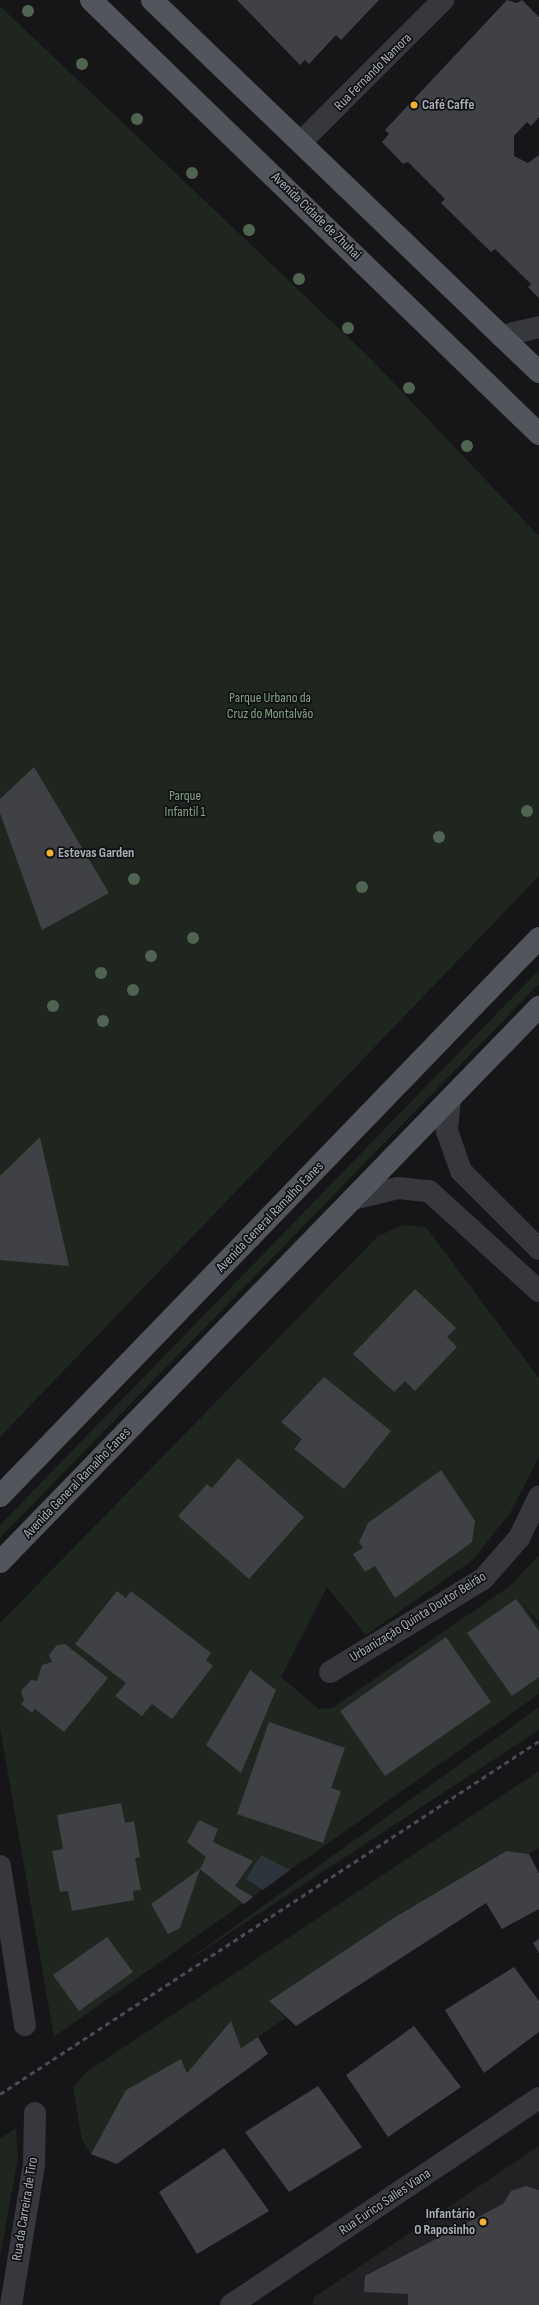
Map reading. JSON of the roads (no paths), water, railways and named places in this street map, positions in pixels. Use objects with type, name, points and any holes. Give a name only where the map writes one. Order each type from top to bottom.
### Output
[{"type":"main road","name":"Avenida Cidade de Zhuhai","points":[[91,0],[539,434]]},
{"type":"main road","points":[[152,0],[539,372]]},
{"type":"main road","name":"Avenida General Ramalho Eanes","points":[[0,1496],[539,938]]},
{"type":"main road","name":"Avenida General Ramalho Eanes","points":[[0,1562],[357,1198],[539,1007]]},
{"type":"street","name":"Rua Fernando Namora","points":[[301,142],[443,0]]},
{"type":"street","points":[[501,336],[539,327]]},
{"type":"street","points":[[450,1100],[447,1131],[461,1171],[539,1249]]},
{"type":"street","points":[[357,1198],[398,1188],[429,1191],[539,1291]]},
{"type":"street","name":"Urbanização Quinta Doutor Beirão","points":[[330,1672],[483,1579],[519,1538],[539,1497]]},
{"type":"street","points":[[0,1866],[25,2025]]},
{"type":"street","name":"Rua Eurico Salles Viana","points":[[232,2305],[539,2098]]},
{"type":"street","name":"Rua da Carreira de Tiro","points":[[11,2305],[34,2165],[35,2113]]},
{"type":"railway","points":[[0,2094],[539,1741]]},
{"type":"place","name":"Café Caffe","points":[[414,105]]},
{"type":"place","name":"Estevas Garden","points":[[50,853]]},
{"type":"place","name":"Infantário O Raposinho","points":[[483,2222]]},
{"type":"park label","name":"Parque Urbano da Cruz do Montalvão","points":[[270,706]]},
{"type":"park label","name":"Parque Infantil 1","points":[[185,804]]}]
